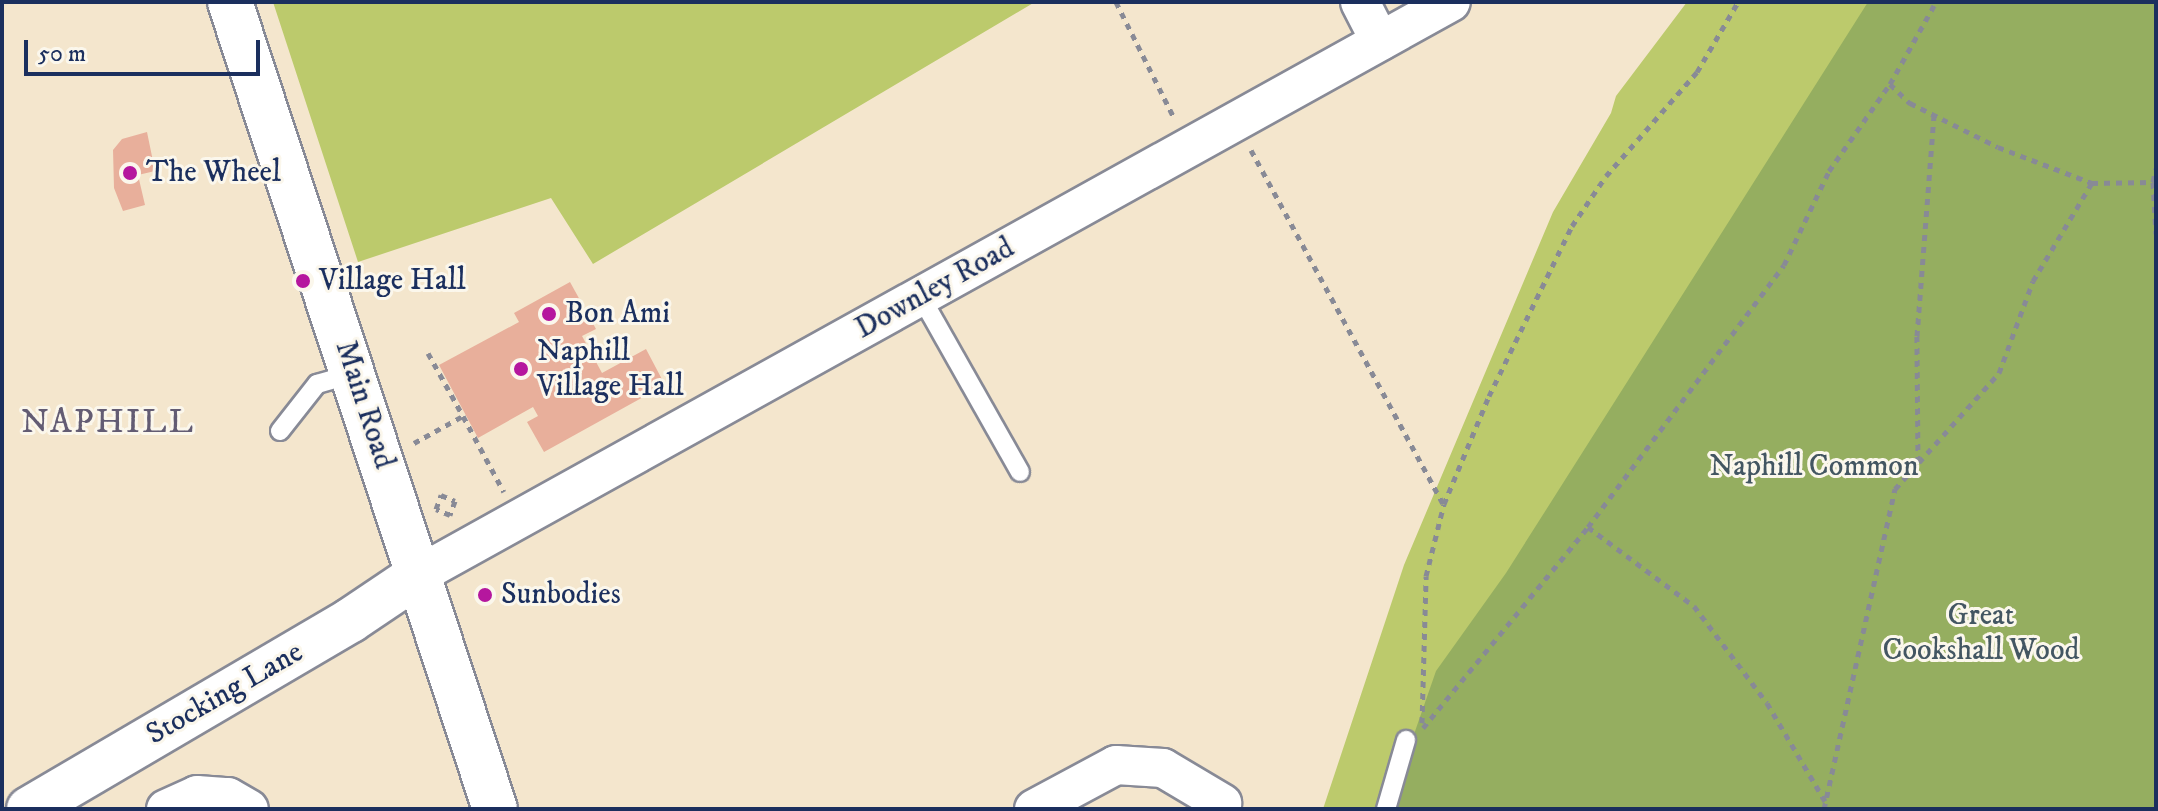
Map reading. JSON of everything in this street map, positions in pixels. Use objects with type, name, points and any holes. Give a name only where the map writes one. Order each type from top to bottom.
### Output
[{"type":"street","name":"Main Road","points":[[230,2],[495,809]]},
{"type":"street","points":[[1360,2],[1380,41]]},
{"type":"street","name":"Downley Road","points":[[418,575],[1451,2]]},
{"type":"street","name":"Stocking Lane","points":[[29,809],[351,620],[418,575]]},
{"type":"street","points":[[1034,809],[1116,765],[1163,768],[1222,803]]},
{"type":"street","points":[[166,809],[197,795],[228,797],[249,809]]},
{"type":"lane","points":[[921,297],[1020,472]]},
{"type":"lane","points":[[280,431],[317,384],[353,374]]},
{"type":"lane","points":[[1386,809],[1414,735]]},
{"type":"path","points":[[1116,2],[1189,147]]},
{"type":"path","points":[[1414,735],[1426,576],[1444,504],[1536,294],[1572,226],[1606,176],[1697,72],[1738,2]]},
{"type":"path","points":[[1414,735],[1588,527],[1784,265],[1829,171],[1890,84],[1936,2]]},
{"type":"path","points":[[1890,84],[1910,103],[1998,147],[2092,183],[2153,182]]},
{"type":"path","points":[[1918,463],[1917,336],[1934,115]]},
{"type":"path","points":[[1237,121],[1444,504]]},
{"type":"path","points":[[2156,168],[2153,182],[2156,234]]},
{"type":"path","points":[[1825,806],[1895,489],[1999,373],[2033,281],[2092,183]]},
{"type":"path","points":[[428,353],[520,521]]},
{"type":"path","points":[[382,460],[463,416]]},
{"type":"path","points":[[1588,527],[1694,606],[1767,703],[1825,806]]},
{"type":"green space","points":[[273,2],[1035,2],[593,264],[551,198],[358,262]]},
{"type":"green space","name":"Naphill Common","points":[[1687,2],[2156,2],[2156,809],[1323,809],[1404,565],[1553,212],[1611,113],[1616,96]]},
{"type":"green space","name":"Naphill Common","points":[[1868,2],[2156,2],[2156,809],[1388,809],[1436,671],[1506,573]]},
{"type":"building","name":"The Wheel","points":[[147,132],[155,171],[138,175],[145,205],[123,211],[114,188],[113,150],[122,139]]},
{"type":"building","name":"Naphill Village Hall","points":[[570,282],[596,329],[582,336],[602,373],[646,349],[665,385],[544,452],[527,422],[538,416],[533,407],[478,438],[439,365],[519,322],[514,313]]},
{"type":"place","name":"The Wheel","points":[[130,173]]},
{"type":"place","name":"Village Hall","points":[[303,281]]},
{"type":"place","name":"Bon Ami","points":[[549,314]]},
{"type":"place","name":"Naphill Village Hall","points":[[521,369]]},
{"type":"place","name":"Sunbodies","points":[[485,595]]},
{"type":"district","name":"NAPHILL","points":[[108,423]]},
{"type":"park label","name":"Great Cookshall Wood","points":[[1981,633]]}]
